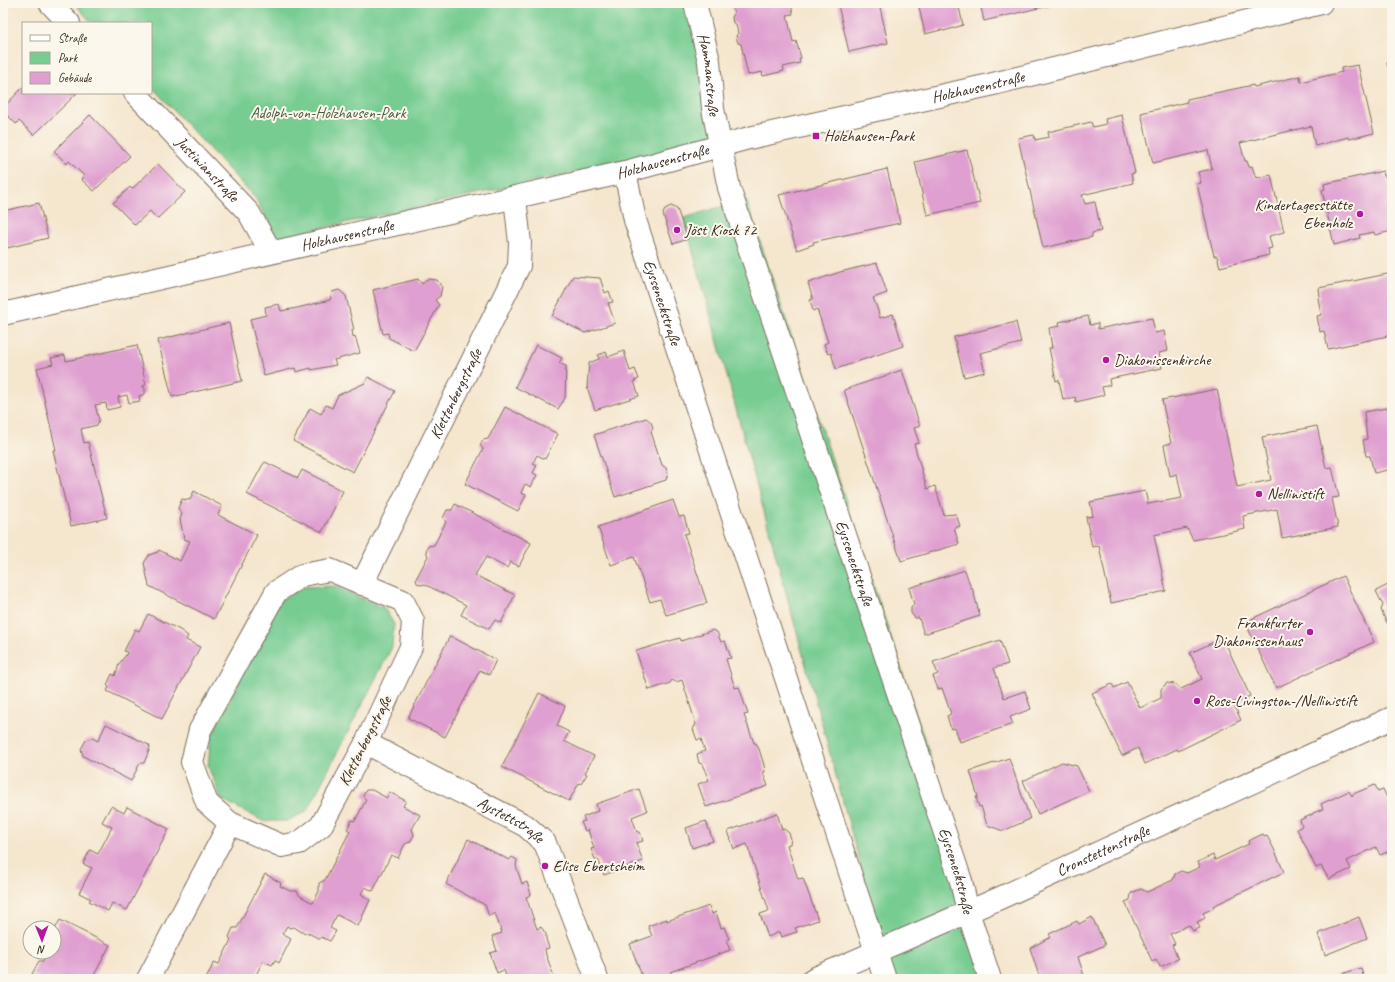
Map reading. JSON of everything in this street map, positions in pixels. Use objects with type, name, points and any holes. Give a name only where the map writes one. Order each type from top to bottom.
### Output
[{"type":"street","points":[[50,3],[68,22]]},
{"type":"street","name":"Hammanstraße","points":[[695,3],[709,61],[713,109],[720,147]]},
{"type":"street","name":"Holzhausenstraße","points":[[3,314],[271,252],[515,198],[625,172],[770,133],[985,86],[1321,3]]},
{"type":"street","name":"Justinianstraße","points":[[136,94],[249,212],[271,252]]},
{"type":"street","name":"Eysseneckstraße","points":[[720,147],[729,188],[961,880],[968,912],[990,979]]},
{"type":"street","name":"Eysseneckstraße","points":[[625,172],[635,220],[885,979]]},
{"type":"street","name":"Klettenbergstraße","points":[[362,584],[519,266],[520,243],[515,198]]},
{"type":"street","name":"Klettenbergstraße","points":[[330,570],[403,602],[413,621],[411,647],[366,743],[321,826],[299,843],[282,846],[230,822],[207,804],[192,762],[200,730],[276,592],[302,575],[330,570]]},
{"type":"street","name":"Cronstettenstraße","points":[[813,979],[968,912],[1392,718]]},
{"type":"street","name":"Aystettstraße","points":[[366,743],[526,826],[545,843],[596,979]]},
{"type":"street","points":[[148,979],[230,822]]},
{"type":"green space","name":"Adolph-von-Holzhausen-Park","points":[[74,3],[685,3],[722,140],[276,238],[256,199],[152,87],[152,22],[91,22]]},
{"type":"green space","points":[[746,199],[973,886],[1002,979],[894,979],[882,945],[684,218]]},
{"type":"green space","points":[[334,586],[384,608],[394,624],[392,647],[307,811],[287,821],[263,821],[221,799],[208,766],[211,737],[280,600],[304,587]]},
{"type":"building","points":[[731,3],[791,3],[793,14],[787,15],[793,42],[796,41],[801,58],[799,59],[800,63],[783,67],[784,71],[763,76],[762,72],[748,75],[741,44],[738,43],[736,36],[738,33],[736,24],[733,23],[732,17],[734,14]]},
{"type":"building","points":[[848,3],[879,3],[888,43],[849,52],[838,5]]},
{"type":"building","points":[[918,3],[958,3],[963,25],[944,31],[941,30],[925,34]]},
{"type":"building","points":[[980,3],[1050,3],[1051,5],[984,21]]},
{"type":"building","points":[[1392,62],[1392,77],[1387,63]]},
{"type":"building","points":[[1358,65],[1374,133],[1349,139],[1348,137],[1315,146],[1311,126],[1240,143],[1245,161],[1247,161],[1249,167],[1252,166],[1256,178],[1271,175],[1284,232],[1269,236],[1272,248],[1268,249],[1269,255],[1220,267],[1217,256],[1214,256],[1197,184],[1201,183],[1198,172],[1212,169],[1208,150],[1153,163],[1141,113],[1187,102],[1187,99],[1253,85],[1254,87],[1300,76],[1301,82],[1342,72],[1341,68]]},
{"type":"building","points":[[22,88],[22,94],[76,94],[34,135],[19,121],[16,124],[3,111],[3,108]]},
{"type":"building","points":[[90,115],[130,156],[94,191],[81,179],[84,176],[69,161],[67,164],[54,151]]},
{"type":"building","points":[[1122,115],[1135,173],[1131,174],[1133,183],[1082,195],[1085,204],[1095,202],[1101,231],[1092,233],[1092,237],[1043,248],[1018,138],[1034,135],[1035,140],[1049,137],[1048,132],[1091,122],[1093,127],[1106,124],[1105,119]]},
{"type":"building","points":[[967,150],[980,203],[927,215],[915,162]]},
{"type":"building","points":[[158,164],[185,192],[157,219],[150,211],[135,225],[113,203],[130,187],[132,189]]},
{"type":"building","points":[[887,169],[900,223],[813,242],[814,244],[797,250],[779,195]]},
{"type":"building","name":"Kindertagesstätte Ebenholz","points":[[1383,171],[1384,176],[1387,176],[1392,197],[1392,231],[1375,235],[1374,232],[1359,235],[1360,238],[1334,245],[1322,190],[1325,189],[1324,184]]},
{"type":"building","points":[[39,203],[48,238],[3,249],[3,211]]},
{"type":"building","name":"Jöst Kiosk 72","points":[[671,206],[677,209],[688,239],[673,244],[663,214],[665,209]]},
{"type":"building","points":[[877,263],[887,293],[873,298],[880,318],[893,314],[903,346],[836,369],[831,353],[828,354],[824,344],[828,342],[817,309],[813,311],[810,300],[813,299],[808,283],[840,272]]},
{"type":"building","points":[[1392,273],[1392,335],[1328,349],[1324,331],[1320,332],[1317,316],[1321,315],[1318,298],[1320,297],[1319,288]]},
{"type":"building","points":[[573,276],[600,278],[605,293],[609,291],[613,302],[608,303],[615,323],[585,333],[552,316]]},
{"type":"building","points":[[418,279],[422,284],[427,279],[437,280],[442,287],[440,296],[435,300],[439,305],[414,351],[389,338],[388,333],[383,334],[373,290]]},
{"type":"building","points":[[339,290],[346,296],[354,330],[352,330],[353,337],[355,336],[360,353],[334,360],[336,365],[311,370],[311,368],[296,372],[295,368],[264,376],[250,319],[266,315],[265,307],[279,304],[281,311],[297,308],[330,300],[332,292]]},
{"type":"building","name":"Diakonissenkirche","points":[[1088,316],[1090,325],[1098,323],[1098,329],[1152,318],[1155,333],[1164,331],[1168,351],[1159,353],[1162,368],[1109,379],[1110,385],[1102,387],[1104,395],[1076,402],[1075,397],[1063,400],[1059,380],[1056,381],[1049,348],[1052,348],[1049,328],[1060,326],[1059,322]]},
{"type":"building","points":[[1016,322],[1021,343],[980,353],[985,372],[964,377],[954,337]]},
{"type":"building","points":[[229,323],[242,381],[172,397],[158,340]]},
{"type":"building","points":[[137,345],[146,385],[142,386],[145,388],[145,394],[139,396],[140,401],[129,403],[127,395],[118,397],[120,407],[107,410],[106,403],[95,405],[99,420],[97,425],[81,429],[84,443],[88,442],[107,518],[71,526],[53,450],[56,450],[37,368],[53,364],[51,358],[65,355],[66,361]]},
{"type":"building","points":[[536,345],[562,358],[559,363],[566,366],[565,398],[558,409],[515,387]]},
{"type":"building","points":[[624,351],[630,371],[635,369],[639,379],[634,381],[639,396],[595,410],[587,387],[589,363],[599,359],[598,355],[606,352],[608,357]]},
{"type":"building","points":[[902,370],[920,426],[914,428],[919,443],[914,444],[927,489],[935,486],[944,515],[956,514],[960,526],[954,528],[959,544],[901,561],[844,390]]},
{"type":"building","points":[[368,377],[395,391],[353,472],[293,441],[310,408],[321,414],[326,405],[332,408],[338,395],[365,383]]},
{"type":"building","name":"Nellinistift","points":[[1217,389],[1237,487],[1271,480],[1262,437],[1317,426],[1326,468],[1332,467],[1339,497],[1332,498],[1338,527],[1282,538],[1277,509],[1243,516],[1245,529],[1233,532],[1193,540],[1187,528],[1154,535],[1166,591],[1111,603],[1099,546],[1092,547],[1086,517],[1093,516],[1090,502],[1145,491],[1148,504],[1182,498],[1177,474],[1170,476],[1164,445],[1171,443],[1162,400]]},
{"type":"building","points":[[505,407],[558,434],[545,459],[537,455],[533,463],[537,465],[533,473],[537,475],[531,487],[525,484],[521,493],[526,495],[518,511],[465,484],[483,449],[480,445],[483,440],[488,439]]},
{"type":"building","points":[[1392,407],[1392,469],[1374,473],[1370,456],[1366,456],[1363,440],[1367,439],[1364,412]]},
{"type":"building","points":[[646,418],[651,422],[653,428],[651,432],[662,465],[666,468],[668,473],[666,480],[615,497],[594,435]]},
{"type":"building","points":[[265,462],[298,478],[302,470],[343,491],[322,532],[247,494]]},
{"type":"building","points":[[194,491],[222,506],[218,515],[257,535],[214,619],[149,586],[144,563],[149,555],[158,552],[159,550],[180,561],[190,541],[184,539],[180,519],[182,514],[178,508],[182,499],[190,500]]},
{"type":"building","points":[[673,500],[679,517],[684,516],[689,533],[684,534],[707,603],[666,615],[660,599],[650,602],[634,557],[611,565],[598,527]]},
{"type":"building","points":[[455,504],[531,543],[519,566],[510,562],[507,568],[486,557],[475,575],[515,595],[501,623],[495,620],[489,629],[461,615],[466,605],[424,584],[422,585],[417,583],[416,579],[428,556],[426,551],[428,546],[434,545],[446,522],[443,518],[447,510],[452,510]]},
{"type":"building","points":[[965,570],[971,588],[972,587],[980,616],[924,634],[919,618],[915,618],[911,613],[911,608],[914,604],[909,588]]},
{"type":"building","name":"Frankfurter Diakonissenhaus","points":[[1343,576],[1374,642],[1276,688],[1245,622]]},
{"type":"building","points":[[1392,583],[1392,624],[1387,623],[1381,610],[1383,605],[1376,591]]},
{"type":"building","points":[[148,614],[180,630],[188,636],[186,640],[200,647],[162,719],[107,691],[109,687],[107,685],[112,674],[115,676],[118,665],[126,655],[127,652],[124,651],[135,629],[139,631]]},
{"type":"building","points":[[713,630],[717,632],[721,642],[725,641],[731,658],[726,659],[735,688],[739,687],[748,714],[744,715],[754,743],[756,743],[759,749],[764,765],[765,772],[763,773],[768,786],[706,807],[698,784],[709,780],[702,764],[699,763],[697,754],[705,751],[701,739],[697,740],[693,729],[696,724],[682,680],[676,682],[672,680],[670,683],[649,690],[636,651],[680,638],[681,641]]},
{"type":"building","points":[[450,636],[496,660],[489,675],[480,670],[445,737],[408,718]]},
{"type":"building","name":"Rose-Livingston-/Nellinistift","points":[[1223,638],[1250,696],[1233,703],[1241,720],[1178,751],[1177,749],[1145,764],[1138,748],[1122,756],[1092,693],[1112,684],[1114,688],[1127,682],[1140,708],[1161,698],[1161,689],[1167,683],[1175,684],[1181,689],[1202,679],[1190,653]]},
{"type":"building","points":[[1000,640],[1008,664],[994,668],[1004,698],[1025,691],[1031,709],[1010,717],[1013,724],[960,742],[955,728],[951,729],[947,716],[951,714],[942,688],[938,689],[933,676],[938,674],[933,662]]},
{"type":"building","points":[[539,693],[565,706],[557,726],[569,732],[564,741],[594,756],[585,773],[587,774],[581,784],[579,783],[569,801],[502,767]]},
{"type":"building","points":[[106,724],[149,745],[150,748],[144,763],[140,763],[131,781],[83,756],[81,749],[86,740],[92,738],[98,741]]},
{"type":"building","points":[[1009,758],[1030,819],[1003,831],[987,825],[981,806],[979,807],[976,797],[978,797],[970,771]]},
{"type":"building","points":[[1062,762],[1077,766],[1089,791],[1038,814],[1023,781]]},
{"type":"building","points":[[1375,785],[1378,791],[1383,789],[1392,809],[1392,850],[1380,855],[1376,847],[1347,861],[1351,869],[1329,879],[1321,866],[1316,868],[1297,829],[1302,826],[1300,820],[1323,809],[1321,804],[1349,791],[1352,796],[1353,794]]},
{"type":"building","points":[[639,789],[647,811],[632,817],[637,832],[640,832],[643,841],[636,843],[643,861],[604,875],[598,859],[595,859],[591,849],[594,848],[588,830],[585,831],[581,822],[585,821],[583,817],[598,811],[596,804]]},
{"type":"building","points":[[366,790],[372,790],[387,798],[389,792],[406,801],[403,806],[420,815],[412,829],[414,835],[410,842],[405,844],[398,858],[391,855],[373,891],[365,887],[361,894],[370,900],[358,926],[337,915],[330,928],[336,931],[330,941],[321,937],[320,939],[306,932],[305,934],[294,927],[290,928],[287,926],[282,934],[291,939],[279,963],[275,960],[272,965],[263,961],[254,979],[206,979],[214,962],[219,964],[231,940],[229,937],[233,928],[237,928],[265,874],[281,883],[280,886],[290,891],[297,891],[300,896],[313,903],[319,891],[319,883],[325,880],[350,831],[347,829],[352,820],[355,821],[366,800],[363,796]]},
{"type":"building","points":[[111,806],[124,813],[127,807],[169,829],[127,910],[112,903],[108,911],[89,901],[91,899],[79,893],[92,868],[83,864],[90,850],[98,854],[112,827],[102,822]]},
{"type":"building","points":[[777,813],[782,830],[784,829],[789,833],[791,839],[790,844],[787,845],[798,879],[803,878],[818,920],[795,928],[797,932],[781,937],[779,932],[768,937],[760,914],[769,911],[747,844],[734,849],[728,831]]},
{"type":"building","points":[[706,821],[713,841],[692,848],[686,828]]},
{"type":"building","points":[[1263,834],[1264,837],[1267,836],[1284,872],[1213,906],[1214,908],[1203,913],[1205,918],[1197,922],[1200,928],[1193,931],[1189,925],[1170,934],[1175,944],[1172,945],[1178,959],[1160,967],[1156,959],[1152,961],[1125,902],[1130,900],[1131,893],[1141,889],[1147,892],[1173,880],[1175,874],[1181,871],[1187,873],[1200,867],[1198,862],[1213,855],[1215,860],[1249,844],[1248,841]]},
{"type":"building","points":[[468,839],[509,860],[512,857],[517,860],[516,866],[522,884],[527,882],[531,895],[526,897],[537,929],[541,927],[546,934],[549,948],[545,949],[546,955],[555,979],[507,979],[504,970],[497,973],[490,953],[497,951],[492,936],[502,933],[495,913],[489,916],[485,905],[446,884]]},
{"type":"building","points":[[709,906],[712,914],[716,912],[721,928],[724,927],[729,939],[726,940],[730,950],[670,972],[672,975],[662,979],[660,979],[659,976],[651,979],[643,979],[630,944],[652,936],[648,926]]},
{"type":"building","points":[[1092,917],[1105,945],[1078,957],[1085,979],[1045,979],[1045,977],[1040,979],[1030,948],[1051,937],[1049,934],[1077,921],[1079,924]]},
{"type":"building","points":[[1359,917],[1367,938],[1325,955],[1318,934]]},
{"type":"building","points":[[62,921],[110,945],[92,979],[41,979],[32,974],[39,961],[62,960]]},
{"type":"building","points":[[1361,968],[1364,979],[1336,979],[1335,976]]},
{"type":"place","name":"Holzhausen-Park","points":[[816,136]]},
{"type":"place","name":"Kindertagesstätte Ebenholz","points":[[1360,214]]},
{"type":"place","name":"Jöst Kiosk 72","points":[[677,230]]},
{"type":"place","name":"Diakonissenkirche","points":[[1106,360]]},
{"type":"place","name":"Nellinistift","points":[[1259,494]]},
{"type":"place","name":"Frankfurter Diakonissenhaus","points":[[1310,632]]},
{"type":"place","name":"Rose-Livingston-/Nellinistift","points":[[1197,701]]},
{"type":"place","name":"Elise Ebertsheim","points":[[545,866]]}]
